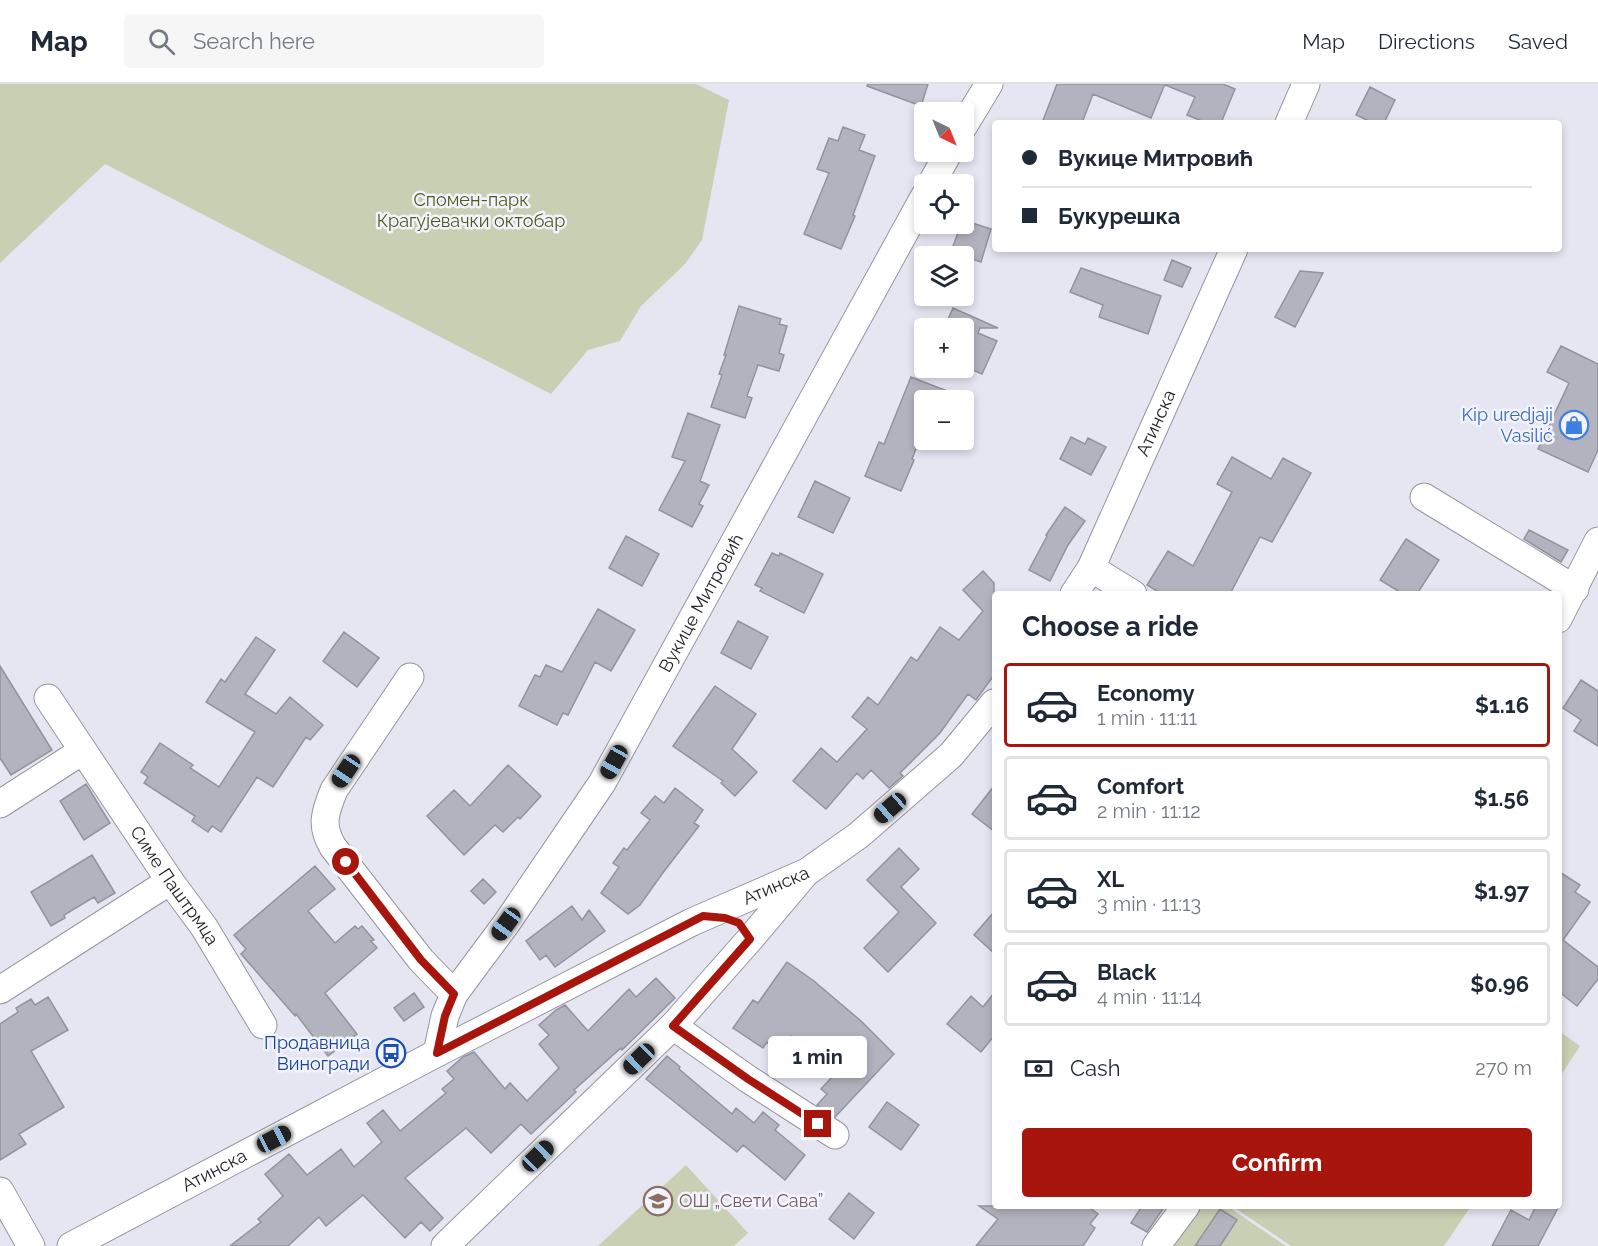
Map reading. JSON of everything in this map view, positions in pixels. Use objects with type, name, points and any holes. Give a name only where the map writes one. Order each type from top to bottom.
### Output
[{"type":"street","points":[[974,109],[989,84]]},
{"type":"street","points":[[1290,120],[1306,84]]},
{"type":"street","name":"Вукице Митровић","points":[[437,1053],[445,1016],[454,994],[506,924],[602,783],[914,215]]},
{"type":"street","name":"Атинска","points":[[1076,591],[1091,568],[1233,252]]},
{"type":"street","points":[[1424,497],[1575,589]]},
{"type":"street","points":[[1562,612],[1598,541]]},
{"type":"street","points":[[1091,568],[1127,591]]},
{"type":"street","points":[[410,677],[334,790],[325,810],[326,836],[421,960],[454,994]]},
{"type":"street","name":"Симе Паштрмца","points":[[48,698],[170,881],[204,927],[263,1025]]},
{"type":"street","name":"Атинска","points":[[71,1246],[703,916],[807,872],[859,835],[951,755],[992,706]]},
{"type":"street","points":[[0,804],[82,749]]},
{"type":"street","points":[[445,1246],[673,1026],[807,872]]},
{"type":"street","points":[[0,990],[170,881]]},
{"type":"street","points":[[703,916],[725,918],[739,923],[750,939]]},
{"type":"street","points":[[673,1026],[748,1079],[835,1135]]},
{"type":"street","points":[[0,1191],[31,1246]]},
{"type":"street","points":[[1156,1246],[1184,1209]]},
{"type":"green space","name":"Спомен-парк Крагујевачки октобар","points":[[0,84],[696,84],[729,100],[702,240],[685,264],[641,306],[620,341],[588,350],[551,394],[105,164],[0,263]]},
{"type":"green space","points":[[1562,1033],[1580,1046],[1562,1073]]},
{"type":"green space","points":[[686,1165],[748,1233],[734,1246],[598,1246]]},
{"type":"green space","points":[[1200,1209],[1231,1209],[1286,1246],[1174,1246]]},
{"type":"green space","points":[[1236,1209],[1469,1209],[1444,1246],[1291,1246]]},
{"type":"building","points":[[868,84],[928,84],[922,102],[914,103],[867,86]]},
{"type":"building","points":[[1057,84],[1165,84],[1151,118],[1093,94],[1083,120],[1043,120]]},
{"type":"building","points":[[1223,84],[1235,89],[1222,120],[1200,120],[1187,115],[1195,97],[1165,85]]},
{"type":"building","points":[[1370,87],[1395,100],[1385,120],[1367,120],[1356,115]]},
{"type":"building","points":[[843,127],[865,135],[859,150],[875,156],[853,215],[855,216],[841,249],[804,234],[829,173],[817,169],[829,138],[838,141]]},
{"type":"building","points":[[974,224],[991,229],[981,262],[974,260],[974,246],[953,246],[957,234],[974,234]]},
{"type":"building","points":[[1172,260],[1191,268],[1182,287],[1164,280]]},
{"type":"building","points":[[1081,268],[1161,296],[1148,334],[1099,317],[1103,305],[1070,292]]},
{"type":"building","points":[[1300,271],[1323,273],[1295,327],[1275,317]]},
{"type":"building","points":[[739,306],[781,319],[779,324],[787,326],[779,353],[784,355],[779,371],[758,365],[747,396],[752,398],[745,418],[711,407],[722,375],[719,374]]},
{"type":"building","points":[[953,308],[998,328],[980,328],[978,333],[997,341],[982,374],[974,370],[974,318],[948,318]]},
{"type":"building","name":"Kip uredjaji Vasilić","points":[[1561,346],[1598,364],[1598,450],[1588,472],[1538,449],[1569,383],[1547,372]]},
{"type":"building","points":[[911,377],[945,390],[914,390],[916,450],[912,459],[914,460],[901,491],[865,476],[879,442],[884,444]]},
{"type":"building","points":[[688,413],[720,425],[700,481],[709,485],[699,504],[703,506],[692,527],[659,510],[685,461],[672,457]]},
{"type":"building","points":[[1071,437],[1085,444],[1088,438],[1106,447],[1091,475],[1060,459]]},
{"type":"building","points":[[1232,457],[1271,479],[1283,458],[1311,473],[1272,542],[1260,537],[1232,591],[1157,591],[1147,585],[1168,551],[1193,566],[1232,492],[1217,484]]},
{"type":"building","points":[[815,481],[850,498],[833,533],[798,517]]},
{"type":"building","points":[[1065,507],[1085,521],[1068,545],[1050,581],[1029,570],[1046,535]]},
{"type":"building","points":[[1529,530],[1568,550],[1561,562],[1524,539]]},
{"type":"building","points":[[626,536],[659,554],[642,586],[609,568]]},
{"type":"building","points":[[1406,539],[1439,560],[1419,591],[1398,591],[1380,580]]},
{"type":"building","points":[[772,553],[779,556],[780,553],[823,574],[804,613],[760,591],[762,588],[755,585]]},
{"type":"building","points":[[983,571],[994,583],[994,591],[992,591],[992,678],[976,700],[968,694],[940,733],[900,773],[903,776],[889,788],[871,770],[863,779],[857,773],[826,809],[793,781],[821,748],[837,762],[867,729],[852,717],[868,697],[878,705],[911,657],[917,661],[940,627],[959,640],[983,611],[963,590]]},
{"type":"building","points":[[598,609],[635,630],[611,671],[595,662],[568,715],[563,713],[557,725],[519,706],[535,675],[540,677],[546,665],[562,672]]},
{"type":"building","points":[[738,621],[768,637],[751,669],[721,653]]},
{"type":"building","points":[[344,632],[379,658],[357,687],[323,661]]},
{"type":"building","points":[[256,637],[275,650],[245,694],[276,714],[290,697],[323,725],[310,740],[306,737],[273,787],[257,777],[221,832],[212,826],[208,832],[192,821],[195,816],[144,783],[148,777],[141,772],[160,743],[193,765],[190,768],[219,787],[255,732],[206,702],[221,679],[225,682]]},
{"type":"building","points":[[0,666],[52,750],[11,775],[0,758]]},
{"type":"building","points":[[1581,680],[1598,691],[1598,746],[1574,731],[1581,720],[1563,708]]},
{"type":"building","points":[[715,686],[756,714],[732,749],[757,772],[735,796],[721,783],[723,781],[673,746]]},
{"type":"building","points":[[508,765],[541,796],[520,819],[518,817],[503,832],[495,825],[464,855],[427,816],[454,790],[470,806]]},
{"type":"building","points":[[86,784],[110,823],[84,840],[60,801]]},
{"type":"building","points":[[675,788],[703,810],[694,823],[699,826],[640,905],[628,914],[601,893],[619,867],[613,863],[624,848],[627,850],[650,820],[641,813],[655,796],[664,803]]},
{"type":"building","points":[[992,789],[992,829],[972,814]]},
{"type":"building","points":[[899,848],[919,869],[901,887],[936,923],[888,972],[864,948],[899,912],[867,880]]},
{"type":"building","points":[[92,855],[115,893],[98,903],[94,897],[64,915],[65,918],[51,926],[31,892]]},
{"type":"building","points":[[315,866],[335,889],[308,911],[335,943],[355,926],[358,929],[362,926],[374,940],[371,941],[377,948],[325,993],[357,1034],[328,1056],[296,1014],[295,1016],[241,954],[246,949],[234,935]]},
{"type":"building","points":[[1562,874],[1580,885],[1575,892],[1590,902],[1563,940],[1598,967],[1598,979],[1577,1006],[1562,994]]},
{"type":"building","points":[[483,879],[496,892],[484,904],[471,891]]},
{"type":"building","points":[[572,906],[582,920],[589,910],[605,931],[555,967],[546,955],[540,960],[526,941]]},
{"type":"building","points":[[992,914],[992,951],[974,935]]},
{"type":"building","points":[[787,962],[814,981],[861,1021],[894,1054],[835,1117],[817,1105],[827,1094],[821,1089],[850,1058],[791,1036],[780,1052],[767,1042],[763,1048],[733,1028],[753,1000],[758,1003]]},
{"type":"building","points":[[656,978],[675,998],[622,1050],[621,1048],[574,1090],[576,1092],[531,1134],[521,1124],[491,1153],[466,1128],[405,1178],[443,1218],[430,1231],[421,1222],[405,1238],[363,1195],[326,1226],[319,1217],[288,1246],[230,1246],[261,1222],[258,1219],[283,1196],[265,1174],[289,1154],[307,1175],[341,1149],[354,1167],[382,1142],[367,1123],[383,1110],[400,1131],[446,1093],[442,1089],[454,1079],[447,1071],[463,1057],[474,1052],[505,1089],[510,1083],[527,1101],[559,1068],[539,1044],[549,1035],[539,1025],[565,1005],[588,1031],[629,989],[636,997]]},
{"type":"building","points":[[414,993],[424,1007],[404,1021],[394,1008]]},
{"type":"building","points":[[971,996],[983,1007],[992,996],[992,1038],[981,1052],[947,1024]]},
{"type":"building","points":[[48,997],[68,1030],[31,1051],[64,1107],[19,1134],[26,1144],[0,1160],[0,1024],[18,1012],[16,1008],[31,999],[35,1005]]},
{"type":"building","points":[[667,1056],[732,1114],[736,1108],[754,1123],[763,1112],[779,1125],[775,1130],[805,1155],[785,1180],[743,1145],[737,1152],[646,1079]]},
{"type":"building","points":[[887,1102],[919,1125],[901,1150],[869,1127]]},
{"type":"building","points":[[849,1193],[874,1213],[854,1239],[829,1219]]},
{"type":"building","points":[[979,1206],[992,1206],[992,1209],[1091,1209],[1098,1214],[1090,1224],[1095,1228],[1083,1246],[976,1246],[998,1219]]},
{"type":"building","points":[[1140,1209],[1163,1209],[1147,1232],[1131,1223]]},
{"type":"building","points":[[1220,1209],[1237,1220],[1220,1246],[1195,1246]]},
{"type":"building","points":[[1534,1209],[1557,1209],[1538,1246],[1492,1246],[1511,1210],[1529,1220]]},
{"type":"place","name":"Kip uredjaji Vasilić","points":[[1574,425]]},
{"type":"place","name":"Продавница Виногради","points":[[391,1053]]},
{"type":"place","name":"ОШ „Свети Сава”","points":[[658,1201]]},
{"type":"route","points":[[346,862],[421,960],[454,994],[445,1016],[437,1053],[703,916],[725,918],[739,923],[750,939],[673,1026],[748,1079],[818,1124]]}]
